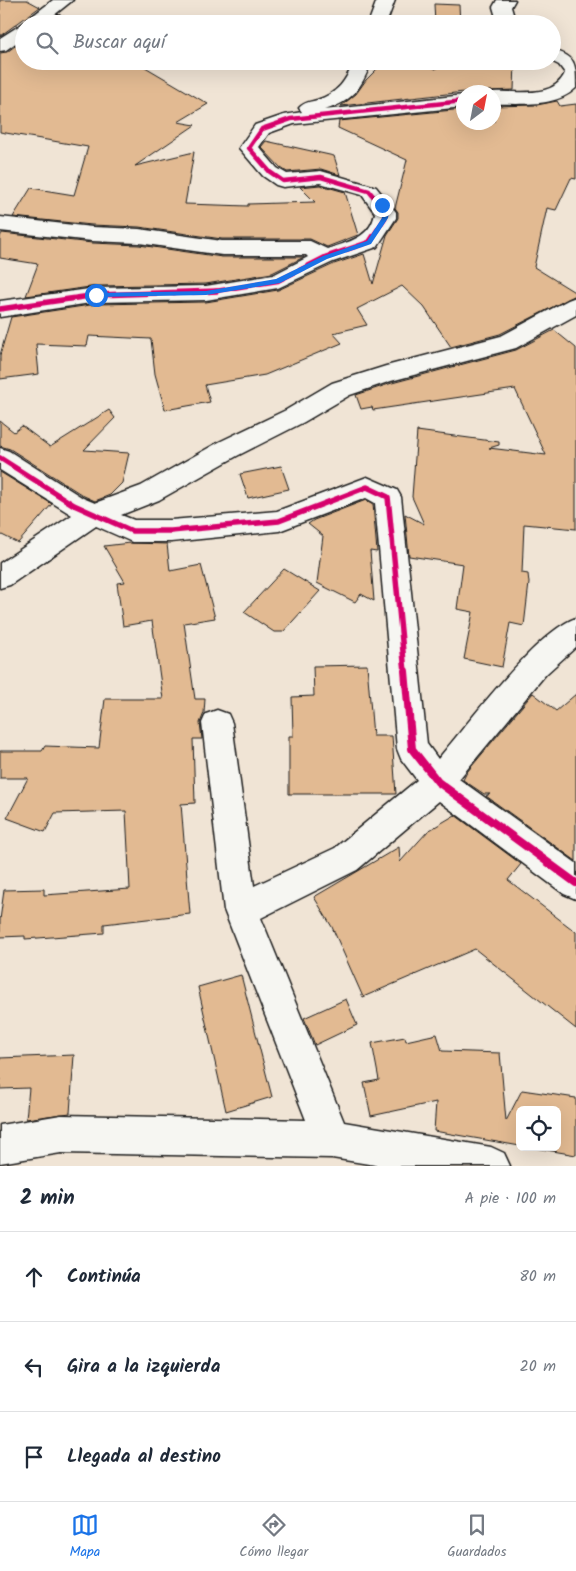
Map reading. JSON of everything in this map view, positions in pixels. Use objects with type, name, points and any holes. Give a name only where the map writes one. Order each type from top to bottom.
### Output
[{"type":"street","points":[[43,15],[64,0]]},
{"type":"street","points":[[380,15],[386,0]]},
{"type":"street","points":[[504,15],[502,7],[506,0]]},
{"type":"street","points":[[0,46],[15,35]]},
{"type":"street","points":[[501,98],[545,97],[567,88],[572,82],[574,73],[566,61],[561,59]]},
{"type":"street","points":[[291,120],[292,113],[337,100],[355,83],[360,70]]},
{"type":"street","points":[[0,309],[96,295],[206,293],[278,281],[325,257],[369,242],[385,218],[386,212],[369,191],[322,177],[283,180],[270,172],[249,148],[262,129],[291,120],[456,102]]},
{"type":"street","points":[[0,224],[92,234],[139,236],[222,248],[310,248],[325,257]]},
{"type":"street","points":[[0,577],[94,514],[150,493],[228,449],[295,416],[341,389],[386,374],[508,342],[576,305]]},
{"type":"street","points":[[0,458],[74,505],[132,531],[171,531],[279,521],[367,487],[388,497],[412,749],[438,782],[576,883]]},
{"type":"street","points":[[241,910],[346,859],[438,782],[536,665],[576,630]]},
{"type":"street","points":[[217,723],[241,910],[332,1139]]},
{"type":"street","points":[[0,1144],[61,1134],[332,1139],[491,1166]]},
{"type":"building","points":[[0,0],[27,0],[40,7],[29,15],[15,15],[15,25],[0,36]]},
{"type":"building","points":[[434,4],[459,5],[460,15],[435,15]]},
{"type":"building","points":[[15,46],[15,70],[150,70],[208,104],[178,122],[195,125],[135,166],[194,152],[185,204],[248,206],[248,204],[315,202],[300,187],[320,185],[345,192],[358,235],[327,247],[310,239],[222,239],[139,227],[92,225],[13,217],[31,188],[74,195],[88,147],[0,132],[0,53],[7,52]]},
{"type":"building","points":[[376,70],[515,70],[514,90],[501,91],[501,85],[456,85],[456,93],[341,106],[356,94]]},
{"type":"building","points":[[557,101],[560,106],[576,104],[576,179],[571,178],[556,210],[547,208],[534,267],[576,293],[576,295],[500,334],[451,347],[424,307],[402,286],[357,309],[367,325],[333,333],[342,343],[265,375],[205,385],[210,402],[165,410],[155,374],[151,339],[89,336],[87,346],[36,344],[39,374],[0,379],[0,355],[11,317],[97,304],[206,302],[278,290],[334,264],[364,254],[373,284],[387,235],[398,218],[398,212],[395,208],[407,160],[338,128],[339,121],[456,110],[456,130],[501,130],[501,106],[537,105]]},
{"type":"building","points":[[266,141],[334,156],[340,175],[321,169],[287,172],[261,147]]},
{"type":"building","points":[[2,233],[92,243],[139,245],[222,257],[304,257],[272,273],[206,284],[97,286],[26,296],[38,264],[0,258],[0,237]]},
{"type":"building","points":[[554,330],[576,348],[576,529],[524,524],[522,573],[528,574],[529,583],[524,626],[510,623],[502,667],[464,659],[473,612],[457,609],[463,564],[409,556],[405,514],[424,524],[412,497],[417,431],[499,442],[499,445],[489,448],[546,455],[515,389],[373,410],[372,407],[361,409],[356,395],[392,383],[516,350]]},
{"type":"building","points":[[109,410],[115,418],[84,450],[129,453],[122,483],[110,495],[95,501],[10,449],[0,446],[0,421],[14,432],[22,426],[50,447]]},
{"type":"building","points":[[281,466],[289,489],[248,498],[240,474]]},
{"type":"building","points":[[0,472],[52,504],[18,543],[0,534]]},
{"type":"building","points":[[366,500],[373,504],[377,552],[370,551],[374,601],[361,594],[355,602],[317,583],[323,536],[308,524]]},
{"type":"building","points":[[130,543],[167,544],[170,571],[201,565],[215,618],[184,623],[195,699],[205,699],[204,713],[200,723],[202,739],[193,739],[195,803],[181,804],[190,914],[104,924],[104,933],[25,939],[25,936],[0,937],[4,890],[44,889],[44,895],[130,889],[126,811],[55,813],[45,832],[7,818],[28,778],[0,778],[0,751],[42,751],[45,746],[99,748],[105,699],[163,699],[152,621],[123,626],[117,583],[125,582],[104,546]]},
{"type":"building","points":[[284,569],[320,591],[283,632],[274,632],[244,612]]},
{"type":"building","points":[[367,665],[373,736],[392,736],[396,794],[289,794],[289,736],[293,736],[292,697],[314,696],[313,666]]},
{"type":"building","points":[[533,693],[556,711],[576,694],[576,861],[486,796],[490,794],[484,794],[463,780],[467,772]]},
{"type":"building","points":[[455,815],[521,864],[508,880],[576,932],[576,1029],[475,949],[363,997],[332,927],[314,897],[399,847],[400,862],[428,831]]},
{"type":"building","points":[[241,975],[272,1097],[226,1111],[198,987]]},
{"type":"building","points":[[346,999],[357,1025],[315,1045],[304,1018]]},
{"type":"building","points":[[437,1034],[442,1051],[500,1053],[506,1121],[522,1090],[576,1098],[576,1155],[552,1151],[561,1151],[561,1106],[516,1106],[516,1145],[434,1131],[436,1102],[371,1116],[364,1083],[379,1080],[372,1043],[405,1037],[406,1041]]},
{"type":"building","points":[[74,1055],[70,1113],[26,1119],[29,1088],[0,1089],[0,1058]]},
{"type":"cycle path","points":[[0,309],[97,295],[206,293],[278,281],[325,257],[369,242],[385,218],[386,212],[369,191],[321,177],[283,181],[270,172],[249,148],[262,129],[291,119],[456,102]]},
{"type":"cycle path","points":[[0,458],[74,505],[132,531],[171,531],[279,521],[367,487],[388,497],[412,749],[438,782],[576,883]]},
{"type":"route","points":[[96,295],[206,293],[278,281],[325,257],[369,242],[385,218],[386,212],[382,205]]}]
